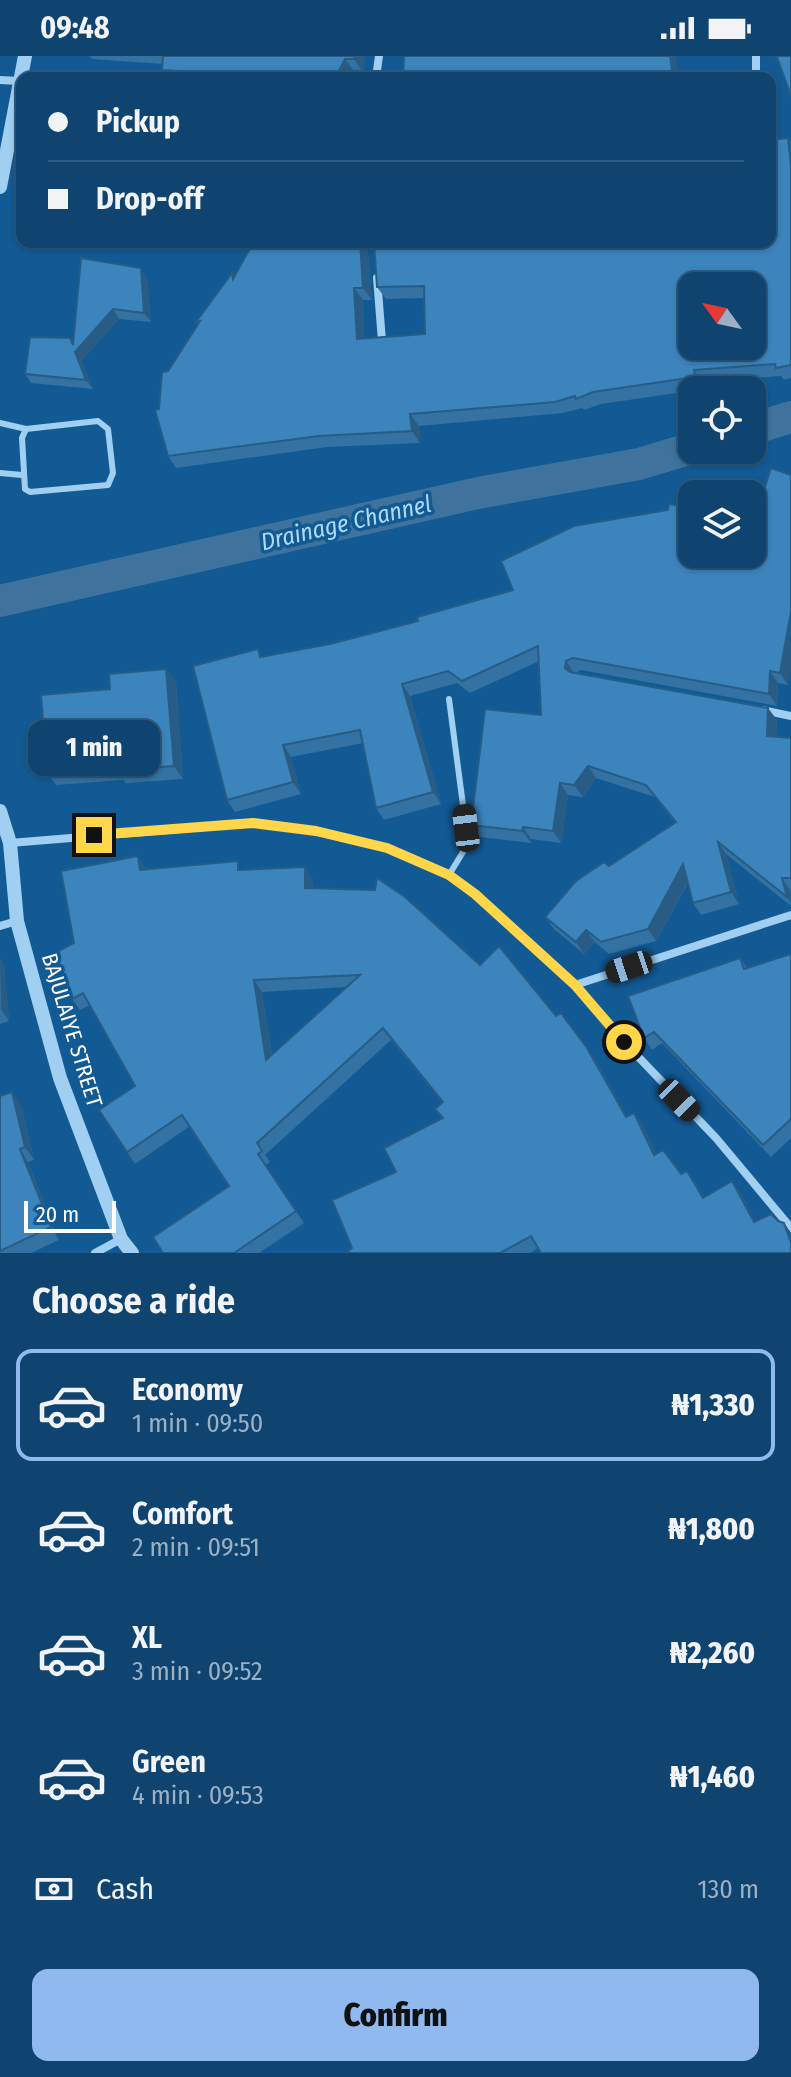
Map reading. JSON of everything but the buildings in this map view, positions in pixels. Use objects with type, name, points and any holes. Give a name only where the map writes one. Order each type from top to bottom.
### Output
[{"type":"street","points":[[0,187],[14,148],[16,121]]},
{"type":"street","points":[[376,270],[382,341]]},
{"type":"street","points":[[746,707],[791,716]]},
{"type":"street","name":"BAJULAIYE STREET","points":[[0,811],[10,843],[17,921],[60,1078],[121,1239],[132,1253]]},
{"type":"street","points":[[10,843],[253,823],[316,831],[387,848],[449,875],[475,894],[575,985],[624,1042],[716,1138],[791,1228]]},
{"type":"street","points":[[575,985],[791,915]]},
{"type":"street","points":[[0,926],[17,921]]},
{"type":"street","points":[[95,1253],[121,1239]]},
{"type":"lane","points":[[0,423],[26,429],[98,421],[108,429],[113,473],[108,485],[30,492],[25,489],[22,438],[26,429]]},
{"type":"lane","points":[[0,473],[22,475]]},
{"type":"lane","points":[[449,699],[466,828],[463,852],[449,875]]},
{"type":"waterway","name":"Drainage Channel","points":[[766,425],[791,417]]},
{"type":"waterway","name":"Drainage Channel","points":[[0,601],[478,493],[639,464],[678,452]]},
{"type":"route","points":[[94,835],[253,823],[316,831],[387,848],[449,875],[475,894],[575,985],[624,1042]]}]
